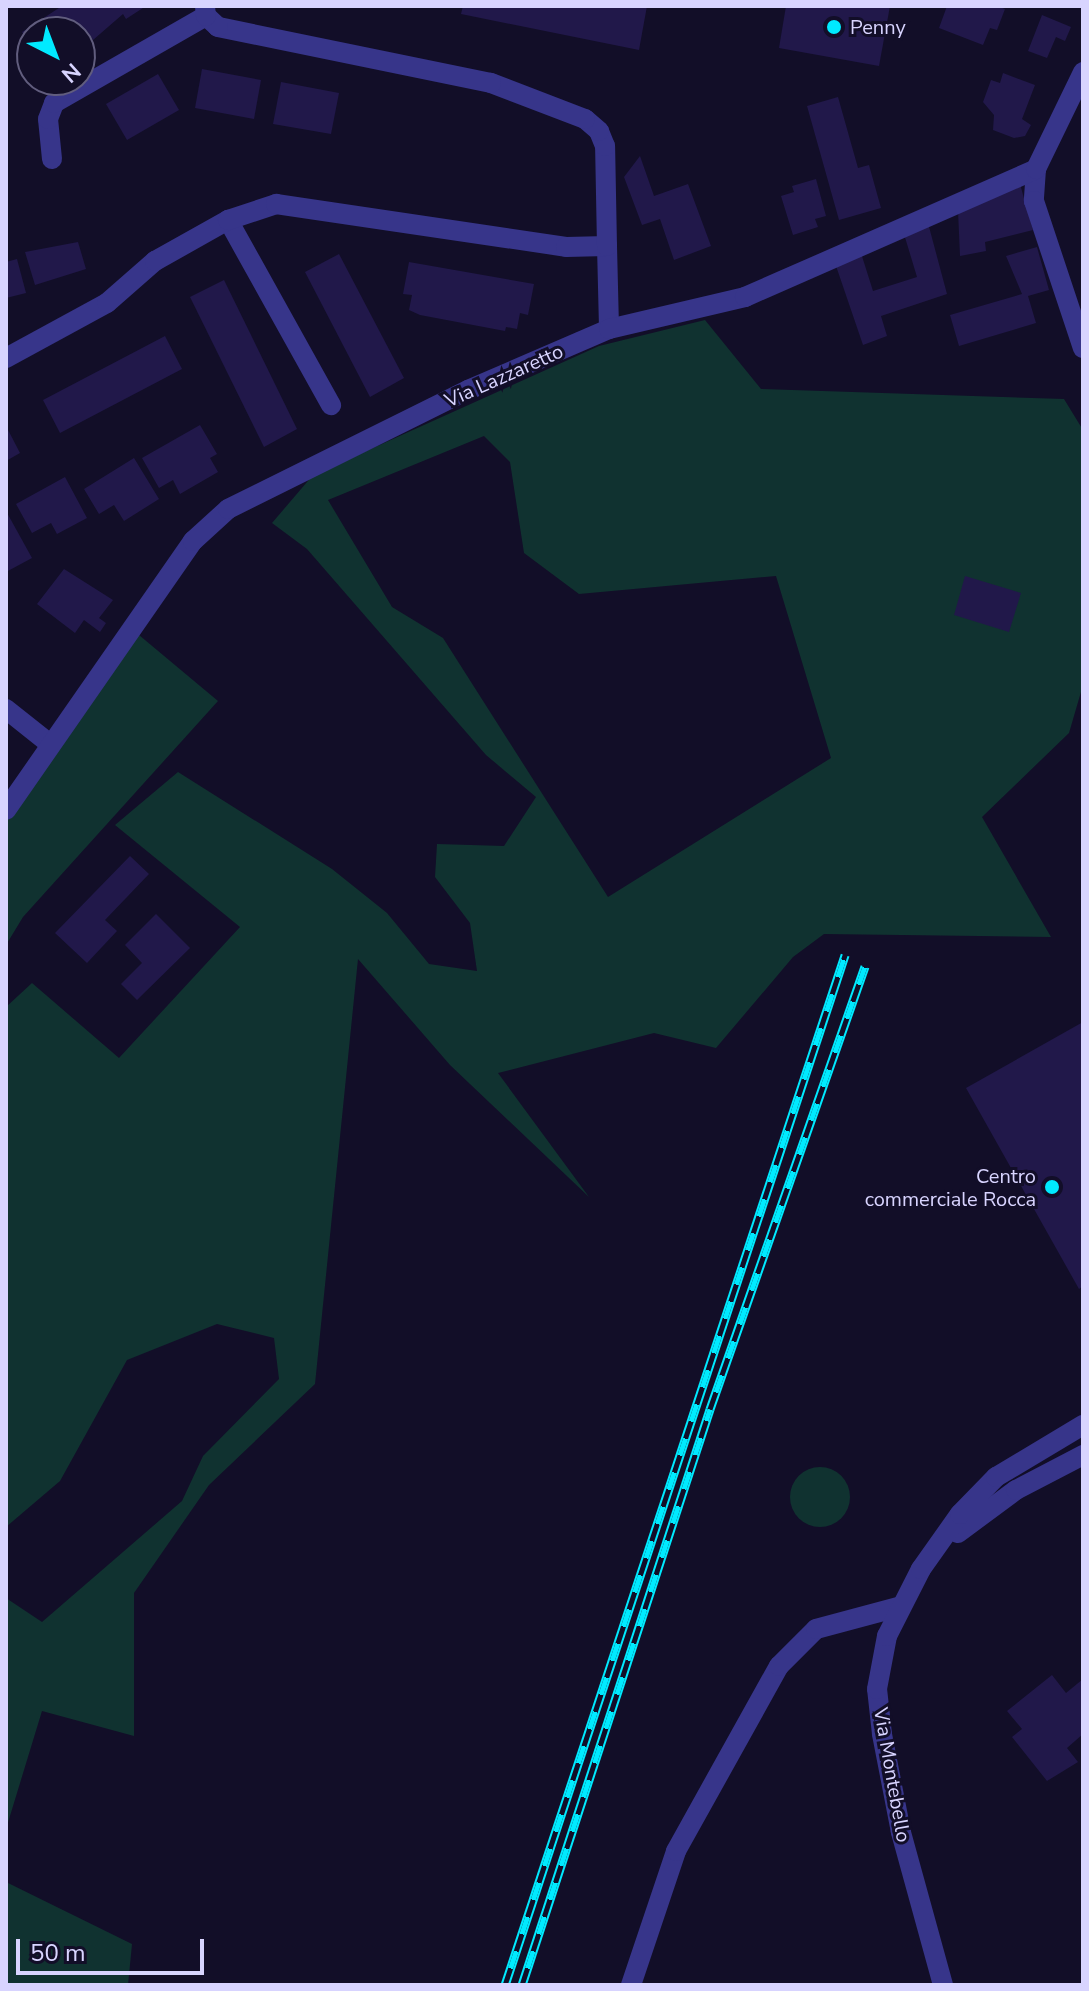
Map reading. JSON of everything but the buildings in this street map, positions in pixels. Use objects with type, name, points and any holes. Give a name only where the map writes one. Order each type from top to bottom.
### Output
[{"type":"street","points":[[52,159],[48,119],[54,103],[205,11],[218,27],[491,83],[585,119],[599,131],[605,146],[609,329]]},
{"type":"street","points":[[1083,72],[1057,134],[1036,169],[1034,201],[1083,348]]},
{"type":"street","name":"Via Lazzaretto","points":[[6,810],[193,541],[228,509],[468,390],[609,329],[745,297],[1036,169]]},
{"type":"street","points":[[6,358],[107,303],[155,261],[256,208],[290,203],[536,243],[607,246]]},
{"type":"street","points":[[228,220],[331,405]]},
{"type":"street","points":[[6,709],[50,744]]},
{"type":"street","points":[[921,1569],[960,1514],[996,1477],[1083,1425]]},
{"type":"street","points":[[921,1569],[976,1517],[1083,1455]]},
{"type":"street","name":"Via Montebello","points":[[921,1569],[898,1607],[887,1636],[877,1689],[882,1734],[901,1832],[943,1985]]},
{"type":"street","points":[[631,1985],[676,1851],[779,1666],[816,1629],[898,1607]]},
{"type":"green space","points":[[705,320],[761,389],[1064,399],[1083,430],[1083,685],[1069,733],[982,817],[1051,937],[824,934],[793,957],[716,1048],[654,1033],[498,1073],[589,1197],[450,1065],[358,959],[315,1384],[209,1485],[134,1593],[134,1736],[42,1711],[6,1829],[6,1598],[42,1622],[182,1501],[203,1456],[279,1379],[274,1338],[217,1324],[127,1360],[60,1481],[6,1527],[6,1007],[32,983],[119,1058],[240,927],[115,825],[178,772],[332,869],[387,913],[429,964],[477,971],[470,923],[435,877],[437,844],[504,846],[536,797],[486,755],[307,549],[272,523],[313,475],[599,346]],"holes":[[[484,436],[510,462],[524,553],[579,594],[776,576],[831,758],[608,897],[443,638],[392,607],[328,500]]]},
{"type":"green space","points":[[139,635],[218,701],[23,917],[6,945],[6,810]]},
{"type":"green space","points":[[820,1467],[841,1476],[850,1497],[841,1518],[820,1527],[799,1518],[790,1497],[799,1476]]},
{"type":"green space","points":[[6,1882],[132,1944],[128,1985],[6,1985]]},
{"type":"railway","points":[[505,1985],[845,955]]},
{"type":"railway","points":[[522,1985],[710,1409],[865,966]]},
{"type":"place","name":"Penny","points":[[834,27]]},
{"type":"place","name":"Centro commerciale Rocca","points":[[1052,1187]]}]
